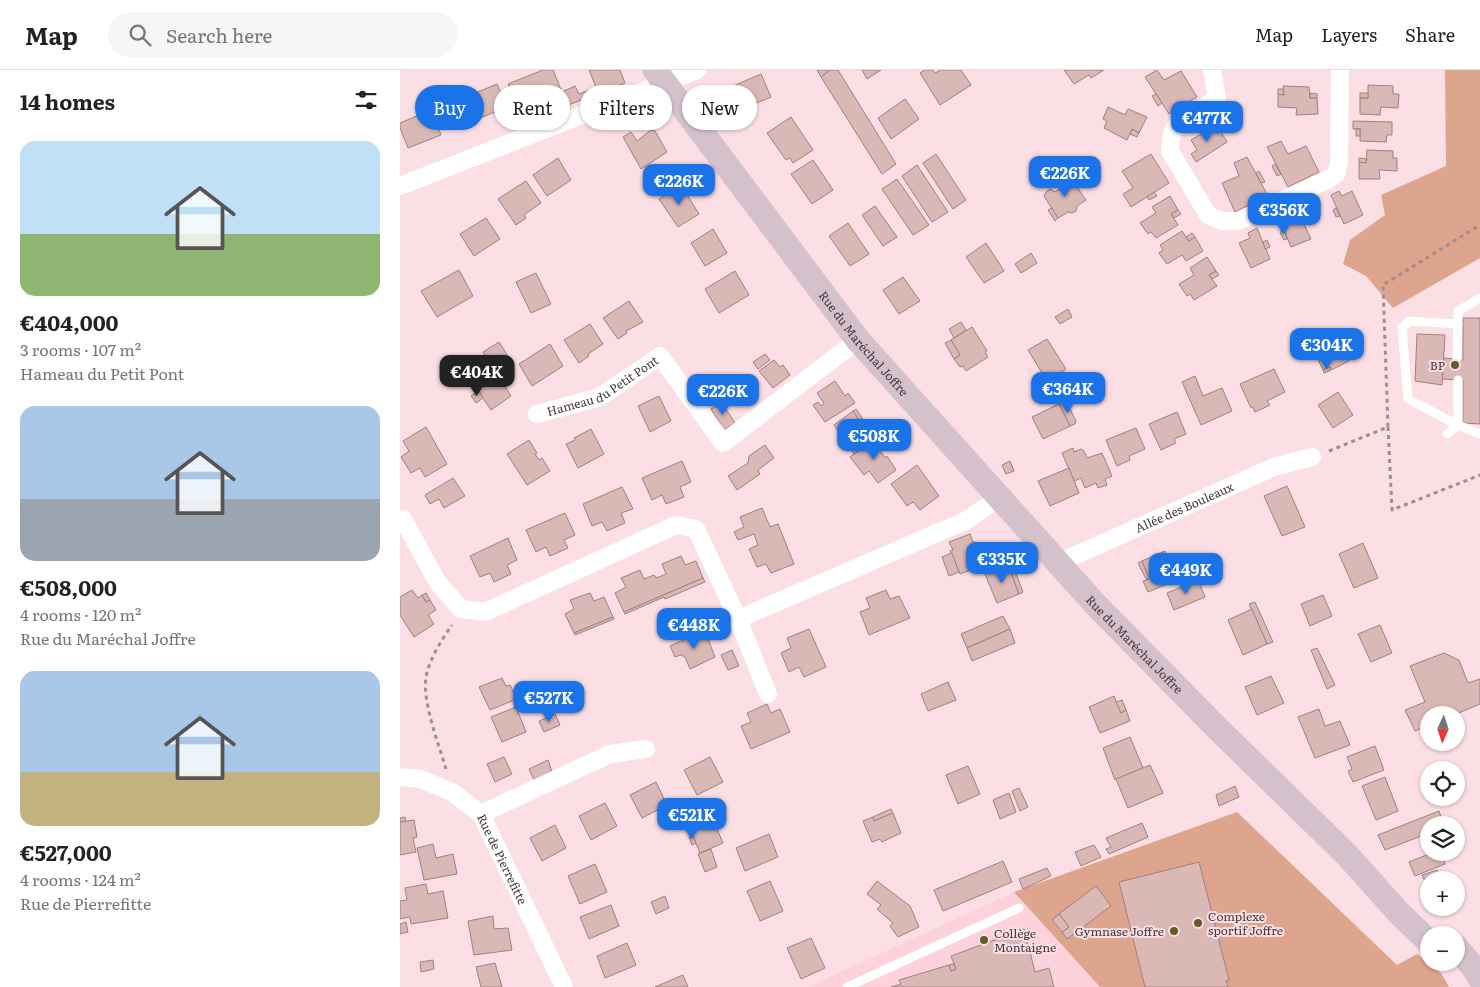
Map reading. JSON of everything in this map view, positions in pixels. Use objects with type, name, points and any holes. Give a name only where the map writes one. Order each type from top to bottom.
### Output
[{"type":"street","points":[[400,186],[660,77],[697,70]]},
{"type":"street","points":[[1212,70],[1217,98],[1174,128],[1170,151],[1208,215],[1222,221],[1238,221],[1336,174],[1339,163],[1340,70]]},
{"type":"street","name":"Rue du Maréchal Joffre","points":[[660,77],[858,340],[1096,605],[1217,728],[1347,855],[1420,933]]},
{"type":"street","name":"Hameau du Petit Pont","points":[[537,414],[600,397],[660,356],[723,443],[858,340]]},
{"type":"street","name":"Allée des Bouleaux","points":[[1058,563],[1274,467],[1312,457]]},
{"type":"street","points":[[738,619],[965,521],[999,498]]},
{"type":"street","points":[[403,519],[438,583],[461,609],[485,612],[676,525],[696,528],[738,619],[768,694]]},
{"type":"street","points":[[481,814],[610,754],[646,749]]},
{"type":"street","name":"Rue de Pierrefitte","points":[[400,777],[420,779],[452,792],[481,814],[564,987]]},
{"type":"street","name":"Rue du Maréchal Joffre","points":[[1347,855],[1434,926]]},
{"type":"street","points":[[1465,958],[1480,978]]},
{"type":"street","points":[[1457,971],[1468,987]]},
{"type":"lane","points":[[1457,360],[1460,347],[1458,311],[1480,298]]},
{"type":"lane","points":[[1458,324],[1409,322],[1402,328],[1408,399],[1458,425],[1480,434]]},
{"type":"lane","points":[[1447,434],[1458,425],[1460,397],[1458,380]]},
{"type":"lane","points":[[847,987],[1019,908]]},
{"type":"path","points":[[1388,426],[1392,510],[1480,475]]},
{"type":"path","points":[[452,792],[426,697],[426,677],[438,647],[461,609]]},
{"type":"shaded area","points":[[1445,70],[1480,70],[1480,258],[1393,308],[1366,276],[1343,264],[1350,240],[1385,215],[1381,195],[1446,166]]},
{"type":"shaded area","name":"Complexe sportif Joffre","points":[[1237,812],[1397,965],[1417,954],[1420,956],[1420,971],[1438,971],[1449,987],[1100,987],[1014,892]]},
{"type":"shaded area","name":"Collège Montaigne","points":[[1014,892],[1100,987],[808,987]]},
{"type":"building","points":[[543,70],[553,70],[559,85],[508,85],[508,84]]},
{"type":"building","points":[[589,70],[620,70],[625,83],[620,85],[595,85]]},
{"type":"building","points":[[817,70],[830,70],[821,77]]},
{"type":"building","points":[[830,70],[838,70],[896,164],[882,174],[821,77]]},
{"type":"building","points":[[862,70],[881,70],[867,79]]},
{"type":"building","points":[[925,70],[933,70],[935,73],[941,70],[961,70],[971,85],[940,105],[920,73]]},
{"type":"building","points":[[1064,70],[1104,70],[1091,78],[1089,75],[1074,84]]},
{"type":"building","points":[[1157,70],[1164,80],[1181,71],[1197,97],[1169,114],[1145,77]]},
{"type":"building","points":[[761,74],[771,97],[757,103],[757,85],[736,85]]},
{"type":"building","points":[[494,85],[494,112],[484,116],[484,89]]},
{"type":"building","points":[[1368,85],[1393,86],[1393,94],[1399,94],[1398,108],[1381,107],[1380,115],[1360,114],[1360,98],[1368,98]]},
{"type":"building","points":[[575,86],[580,94],[580,100],[570,104],[570,88]]},
{"type":"building","points":[[1283,86],[1309,87],[1310,98],[1317,98],[1318,114],[1296,115],[1297,108],[1278,107],[1278,94],[1284,95]]},
{"type":"building","points":[[1278,89],[1283,89],[1284,95],[1278,94]]},
{"type":"building","points":[[1310,93],[1317,94],[1317,98],[1310,98]]},
{"type":"building","points":[[1360,93],[1368,93],[1368,98],[1360,98]]},
{"type":"building","points":[[1156,94],[1162,103],[1158,106],[1152,96]]},
{"type":"building","points":[[905,99],[919,119],[891,139],[878,118]]},
{"type":"building","points":[[1108,107],[1125,115],[1128,109],[1147,117],[1139,133],[1132,129],[1127,140],[1104,128],[1107,121],[1103,119]]},
{"type":"building","points":[[415,117],[415,130],[439,130],[441,135],[408,148],[400,128],[400,123]]},
{"type":"building","points":[[791,117],[813,150],[793,163],[790,158],[786,160],[767,133]]},
{"type":"building","points":[[1353,121],[1392,122],[1392,135],[1387,135],[1386,142],[1360,141],[1360,129],[1353,129]]},
{"type":"building","points":[[1213,127],[1217,133],[1221,132],[1227,142],[1196,162],[1191,154],[1197,150],[1191,140]]},
{"type":"building","points":[[1132,129],[1139,133],[1137,137],[1130,134]]},
{"type":"building","points":[[1356,129],[1360,129],[1360,136],[1356,136]]},
{"type":"building","points":[[651,130],[655,131],[667,152],[641,169],[623,137],[631,132],[637,141]]},
{"type":"building","points":[[1281,141],[1288,154],[1306,146],[1319,172],[1288,187],[1267,147]]},
{"type":"building","points":[[1367,150],[1393,151],[1393,158],[1397,158],[1397,171],[1379,170],[1380,179],[1359,179],[1359,162],[1366,163]]},
{"type":"building","points":[[936,154],[966,200],[953,209],[923,163]]},
{"type":"building","points":[[1151,154],[1169,183],[1131,207],[1123,194],[1133,188],[1122,171]]},
{"type":"building","points":[[1247,157],[1268,196],[1235,212],[1222,183],[1239,176],[1234,163]]},
{"type":"building","points":[[558,158],[571,180],[547,196],[533,175]]},
{"type":"building","points":[[1359,158],[1367,159],[1366,163],[1359,162]]},
{"type":"building","points":[[813,160],[833,190],[812,204],[791,174]]},
{"type":"building","points":[[1275,164],[1281,174],[1277,176],[1272,166]]},
{"type":"building","points":[[917,165],[948,212],[932,222],[902,176]]},
{"type":"building","points":[[1259,171],[1265,182],[1261,183],[1256,173]]},
{"type":"building","points":[[1070,177],[1086,200],[1077,206],[1076,211],[1068,212],[1058,218],[1044,196],[1050,189],[1055,192],[1061,188],[1059,184]]},
{"type":"building","points":[[897,179],[929,225],[913,235],[882,189]]},
{"type":"building","points":[[526,181],[541,203],[524,215],[526,218],[516,225],[498,199]]},
{"type":"building","points":[[681,185],[699,214],[678,227],[659,199]]},
{"type":"building","points":[[1339,191],[1342,196],[1352,191],[1363,215],[1344,224],[1331,195]]},
{"type":"building","points":[[1154,192],[1157,196],[1149,200],[1147,197]]},
{"type":"building","points":[[1170,196],[1178,210],[1171,214],[1178,225],[1156,238],[1151,232],[1148,234],[1140,223],[1156,213],[1152,207]]},
{"type":"building","points":[[875,206],[897,237],[883,246],[862,215]]},
{"type":"building","points":[[1052,208],[1058,218],[1055,221],[1048,210]]},
{"type":"building","points":[[1336,208],[1340,216],[1336,217],[1333,210]]},
{"type":"building","points":[[1178,210],[1181,214],[1174,218],[1171,214]]},
{"type":"building","points":[[1299,214],[1311,239],[1291,247],[1279,218],[1285,215],[1288,220]]},
{"type":"building","points":[[486,218],[500,239],[474,256],[460,234]]},
{"type":"building","points":[[848,223],[869,254],[850,266],[829,236]]},
{"type":"building","points":[[1257,228],[1270,259],[1251,268],[1239,243],[1250,238],[1248,233]]},
{"type":"building","points":[[713,229],[727,253],[705,266],[691,243]]},
{"type":"building","points":[[1284,230],[1287,239],[1284,240],[1280,232]]},
{"type":"building","points":[[1182,231],[1189,241],[1195,237],[1203,251],[1186,261],[1182,255],[1167,264],[1159,253],[1163,250],[1160,245]]},
{"type":"building","points":[[1192,233],[1195,237],[1189,241],[1186,237]]},
{"type":"building","points":[[1267,240],[1270,247],[1265,249],[1263,242]]},
{"type":"building","points":[[986,243],[1004,271],[984,283],[966,257]]},
{"type":"building","points":[[1031,253],[1037,263],[1021,273],[1015,264]]},
{"type":"building","points":[[1207,257],[1216,271],[1209,275],[1217,286],[1194,300],[1190,294],[1187,296],[1179,284],[1194,275],[1190,268]]},
{"type":"building","points":[[459,270],[473,296],[437,317],[421,291]]},
{"type":"building","points":[[735,271],[749,295],[719,313],[705,289]]},
{"type":"building","points":[[1216,271],[1219,275],[1212,279],[1209,275]]},
{"type":"building","points":[[536,273],[551,304],[531,313],[516,282]]},
{"type":"building","points":[[903,277],[920,301],[899,314],[883,290]]},
{"type":"building","points":[[629,301],[643,322],[626,331],[627,333],[618,339],[603,318]]},
{"type":"building","points":[[1068,309],[1072,317],[1060,324],[1055,317]]},
{"type":"building","points":[[1463,318],[1480,318],[1480,424],[1463,423],[1463,380],[1442,379],[1444,358],[1463,360]]},
{"type":"building","points":[[961,322],[966,330],[954,338],[949,329]]},
{"type":"building","points":[[590,324],[603,344],[579,363],[564,340]]},
{"type":"building","points":[[972,327],[987,351],[985,352],[988,357],[966,371],[954,359],[960,355],[951,340]]},
{"type":"building","points":[[1417,334],[1445,335],[1442,385],[1415,381]]},
{"type":"building","points":[[1337,337],[1345,353],[1341,354],[1334,339]]},
{"type":"building","points":[[1047,339],[1066,369],[1047,381],[1028,350]]},
{"type":"building","points":[[1334,339],[1341,354],[1345,353],[1349,361],[1331,370],[1330,367],[1323,370],[1313,349]]},
{"type":"building","points":[[951,340],[960,355],[954,359],[945,343]]},
{"type":"building","points":[[499,342],[508,356],[492,366],[483,352]]},
{"type":"building","points":[[550,344],[563,366],[532,386],[519,364]]},
{"type":"building","points":[[765,354],[770,360],[758,369],[753,362]]},
{"type":"building","points":[[774,360],[780,367],[783,365],[790,375],[773,388],[759,371]]},
{"type":"building","points":[[492,367],[499,377],[496,379],[502,387],[504,385],[511,396],[491,410],[471,381]]},
{"type":"building","points":[[1330,367],[1331,370],[1324,373],[1323,370]]},
{"type":"building","points":[[1274,369],[1285,392],[1267,401],[1270,405],[1255,412],[1253,407],[1251,408],[1240,384]]},
{"type":"building","points":[[1195,376],[1203,396],[1222,388],[1232,411],[1201,425],[1182,382]]},
{"type":"building","points":[[499,377],[504,385],[502,387],[496,379]]},
{"type":"building","points":[[835,381],[845,396],[848,393],[855,403],[825,422],[813,405],[818,402],[821,406],[824,403],[817,393]]},
{"type":"building","points":[[479,391],[483,398],[476,403],[471,396]]},
{"type":"building","points":[[1338,392],[1353,415],[1333,428],[1318,405]]},
{"type":"building","points":[[712,394],[717,401],[708,406],[704,400]]},
{"type":"building","points":[[659,396],[671,421],[650,432],[638,406]]},
{"type":"building","points":[[1062,402],[1067,403],[1076,421],[1075,424],[1070,426],[1059,404]]},
{"type":"building","points":[[722,403],[735,423],[724,430],[711,409]]},
{"type":"building","points":[[1059,404],[1070,426],[1043,439],[1032,417]]},
{"type":"building","points":[[856,409],[864,421],[860,422],[853,411]]},
{"type":"building","points":[[853,411],[860,422],[864,421],[876,439],[854,454],[834,425]]},
{"type":"building","points":[[1177,412],[1186,434],[1174,439],[1176,443],[1161,450],[1149,424]]},
{"type":"building","points":[[426,427],[447,464],[425,477],[420,468],[411,473],[401,457],[409,451],[403,441]]},
{"type":"building","points":[[1136,428],[1145,449],[1129,456],[1130,460],[1117,466],[1106,440]]},
{"type":"building","points":[[591,429],[604,454],[578,468],[566,444]]},
{"type":"building","points":[[880,436],[885,445],[879,449],[885,458],[887,456],[896,470],[878,483],[869,471],[864,475],[850,457]]},
{"type":"building","points":[[529,440],[539,460],[542,458],[550,471],[527,485],[507,454]]},
{"type":"building","points":[[765,445],[774,458],[758,470],[760,474],[737,490],[728,476],[748,463],[749,456]]},
{"type":"building","points":[[1073,448],[1074,452],[1081,449],[1084,451],[1087,458],[1102,453],[1112,476],[1105,479],[1107,485],[1098,488],[1096,483],[1085,488],[1081,478],[1074,481],[1062,453]]},
{"type":"building","points":[[682,461],[691,482],[680,487],[684,497],[666,504],[662,495],[652,500],[642,478]]},
{"type":"building","points":[[1010,461],[1014,471],[1006,474],[1002,465]]},
{"type":"building","points":[[917,465],[939,496],[920,510],[913,502],[907,506],[891,484]]},
{"type":"building","points":[[1069,468],[1079,493],[1050,506],[1038,481]]},
{"type":"building","points":[[453,478],[465,496],[444,508],[439,499],[430,504],[425,495]]},
{"type":"building","points":[[1287,486],[1305,527],[1282,536],[1264,496]]},
{"type":"building","points":[[622,487],[633,509],[621,513],[625,523],[607,531],[602,522],[592,526],[583,504]]},
{"type":"building","points":[[762,508],[770,527],[778,524],[794,564],[771,573],[766,564],[757,567],[749,549],[758,545],[754,534],[738,540],[734,532],[744,527],[740,517]]},
{"type":"building","points":[[565,513],[575,535],[564,540],[568,548],[550,556],[546,547],[536,552],[526,530]]},
{"type":"building","points":[[970,534],[984,565],[960,574],[950,551],[953,550],[949,542]]},
{"type":"building","points":[[508,538],[517,560],[507,565],[511,574],[494,582],[490,573],[480,577],[470,556]]},
{"type":"building","points":[[1363,543],[1378,578],[1354,588],[1339,554]]},
{"type":"building","points":[[1165,551],[1177,580],[1148,592],[1143,581],[1149,579],[1142,561]]},
{"type":"building","points":[[952,553],[959,572],[949,576],[942,557]]},
{"type":"building","points":[[681,556],[685,565],[696,561],[703,578],[624,612],[615,593],[626,587],[621,578],[640,570],[644,579],[654,575],[656,578],[666,574],[662,564]]},
{"type":"building","points":[[1142,561],[1149,579],[1146,579],[1138,563]]},
{"type":"building","points":[[1008,564],[1019,594],[997,603],[985,574]]},
{"type":"building","points":[[1015,571],[1023,592],[1019,594],[1011,572]]},
{"type":"building","points":[[703,578],[705,582],[625,614],[624,612]]},
{"type":"building","points":[[1198,580],[1205,597],[1174,610],[1167,593]]},
{"type":"building","points":[[412,590],[418,598],[422,595],[426,602],[430,600],[436,610],[428,615],[434,624],[414,637],[400,615],[400,597]]},
{"type":"building","points":[[886,590],[890,599],[899,596],[910,618],[869,635],[860,612],[870,608],[866,598]]},
{"type":"building","points":[[426,593],[430,600],[426,602],[422,595]]},
{"type":"building","points":[[590,593],[594,601],[604,597],[613,617],[574,633],[565,614],[574,609],[570,600]]},
{"type":"building","points":[[1323,595],[1332,616],[1310,626],[1301,604]]},
{"type":"building","points":[[1255,602],[1273,642],[1267,644],[1249,604]]},
{"type":"building","points":[[1252,609],[1267,644],[1243,655],[1228,620]]},
{"type":"building","points":[[1003,616],[1010,629],[967,648],[961,634]]},
{"type":"building","points":[[613,617],[614,619],[575,635],[574,633]]},
{"type":"building","points":[[1380,625],[1392,653],[1371,662],[1358,634]]},
{"type":"building","points":[[809,629],[826,667],[804,677],[799,667],[789,672],[781,653],[791,648],[787,638]]},
{"type":"building","points":[[1010,629],[1015,643],[972,661],[967,648]]},
{"type":"building","points":[[704,631],[706,635],[704,636],[706,640],[708,639],[715,657],[690,669],[685,657],[681,655],[675,657],[670,646]]},
{"type":"building","points":[[1317,648],[1335,685],[1327,689],[1311,650]]},
{"type":"building","points":[[732,650],[739,666],[728,670],[721,655]]},
{"type":"building","points":[[1444,653],[1459,660],[1468,683],[1480,679],[1480,704],[1465,710],[1465,706],[1420,706],[1420,729],[1415,731],[1405,710],[1425,702],[1410,666]]},
{"type":"building","points":[[1271,676],[1284,703],[1257,715],[1245,687]]},
{"type":"building","points":[[502,678],[506,686],[510,685],[517,699],[490,710],[479,687]]},
{"type":"building","points":[[948,682],[956,700],[928,711],[921,694]]},
{"type":"building","points":[[1114,696],[1121,713],[1126,710],[1130,721],[1100,733],[1089,707]]},
{"type":"building","points":[[1122,700],[1126,710],[1121,713],[1116,702]]},
{"type":"building","points":[[767,704],[771,713],[780,709],[790,732],[751,749],[741,726],[751,722],[747,713]]},
{"type":"building","points":[[516,707],[526,732],[502,742],[491,717]]},
{"type":"building","points":[[1319,709],[1325,726],[1340,721],[1350,745],[1315,758],[1298,717]]},
{"type":"building","points":[[555,714],[560,725],[544,732],[539,721]]},
{"type":"building","points":[[1130,737],[1143,768],[1115,780],[1103,748]]},
{"type":"building","points":[[1375,746],[1384,770],[1353,782],[1348,771],[1352,769],[1347,757]]},
{"type":"building","points":[[504,757],[512,774],[495,782],[487,764]]},
{"type":"building","points":[[710,757],[723,782],[697,795],[684,770]]},
{"type":"building","points":[[548,760],[552,772],[534,780],[529,769]]},
{"type":"building","points":[[1150,765],[1163,793],[1128,808],[1116,779]]},
{"type":"building","points":[[968,766],[980,794],[958,804],[946,775]]},
{"type":"building","points":[[1385,777],[1398,811],[1376,820],[1362,786]]},
{"type":"building","points":[[656,782],[667,805],[642,818],[630,795]]},
{"type":"building","points":[[1235,786],[1239,797],[1219,806],[1216,795]]},
{"type":"building","points":[[1019,788],[1028,807],[1020,811],[1012,791]]},
{"type":"building","points":[[1009,793],[1016,812],[1000,819],[993,800]]},
{"type":"building","points":[[605,803],[617,826],[591,840],[579,816]]},
{"type":"building","points":[[891,809],[893,813],[874,821],[873,817]]},
{"type":"building","points":[[1439,811],[1441,816],[1426,816]]},
{"type":"building","points":[[893,813],[901,833],[882,842],[880,839],[872,842],[863,821],[873,817],[874,821]]},
{"type":"building","points":[[711,815],[723,843],[700,853],[688,825]]},
{"type":"building","points":[[405,817],[406,821],[400,822],[400,818]]},
{"type":"building","points":[[1420,818],[1420,836],[1385,850],[1378,835]]},
{"type":"building","points":[[414,820],[417,837],[413,838],[416,852],[400,855],[400,822]]},
{"type":"building","points":[[1142,823],[1148,837],[1109,854],[1106,849],[1111,847],[1106,838]]},
{"type":"building","points":[[555,825],[566,848],[542,861],[530,838]]},
{"type":"building","points":[[769,834],[778,857],[745,871],[736,848]]},
{"type":"building","points":[[692,835],[696,843],[692,845],[689,837]]},
{"type":"building","points":[[433,844],[436,858],[453,854],[457,874],[424,880],[417,848]]},
{"type":"building","points":[[1094,845],[1101,857],[1081,866],[1075,852]]},
{"type":"building","points":[[711,849],[717,867],[705,872],[698,854]]},
{"type":"building","points":[[1420,858],[1420,861],[1444,861],[1445,864],[1428,871],[1420,871],[1420,874],[1415,876],[1409,862]]},
{"type":"building","points":[[1003,861],[1012,882],[943,911],[934,890]]},
{"type":"building","name":"Gymnase Joffre","points":[[1199,862],[1229,980],[1226,981],[1228,987],[1145,987],[1119,882]]},
{"type":"building","points":[[595,864],[607,892],[580,904],[568,876]]},
{"type":"building","points":[[1047,868],[1051,876],[1023,889],[1019,879]]},
{"type":"building","points":[[770,881],[783,911],[760,921],[747,891]]},
{"type":"building","points":[[877,881],[910,906],[919,927],[898,937],[890,926],[893,923],[877,909],[881,905],[867,894]]},
{"type":"building","points":[[426,884],[428,894],[443,891],[448,918],[411,924],[410,917],[400,919],[400,901],[407,900],[405,888]]},
{"type":"building","points":[[1096,886],[1111,906],[1067,939],[1062,932],[1069,927],[1059,914]]},
{"type":"building","points":[[665,896],[669,908],[656,914],[651,902]]},
{"type":"building","points":[[611,905],[619,926],[589,939],[580,917]]},
{"type":"building","points":[[1059,914],[1069,927],[1062,932],[1052,920]]},
{"type":"building","points":[[493,916],[494,929],[508,928],[512,950],[474,955],[468,921]]},
{"type":"building","points":[[406,922],[408,932],[400,934],[400,924]]},
{"type":"building","points":[[1024,929],[1035,972],[1049,968],[1054,987],[891,987],[901,984],[899,980],[949,965],[951,971],[956,969],[951,956]]},
{"type":"building","points":[[811,938],[825,968],[801,979],[787,948]]},
{"type":"building","points":[[627,943],[636,965],[605,978],[597,956]]},
{"type":"building","points":[[433,960],[434,969],[421,972],[420,962]]},
{"type":"building","points":[[495,963],[502,987],[481,987],[476,967]]},
{"type":"building","points":[[954,964],[956,969],[951,971],[949,965]]},
{"type":"building","points":[[683,975],[688,987],[655,987]]},
{"type":"place","name":"BP","points":[[1455,365]]},
{"type":"place","name":"Complexe sportif Joffre","points":[[1198,923]]},
{"type":"place","name":"Gymnase Joffre","points":[[1174,931]]},
{"type":"place","name":"Collège Montaigne","points":[[984,940]]}]
